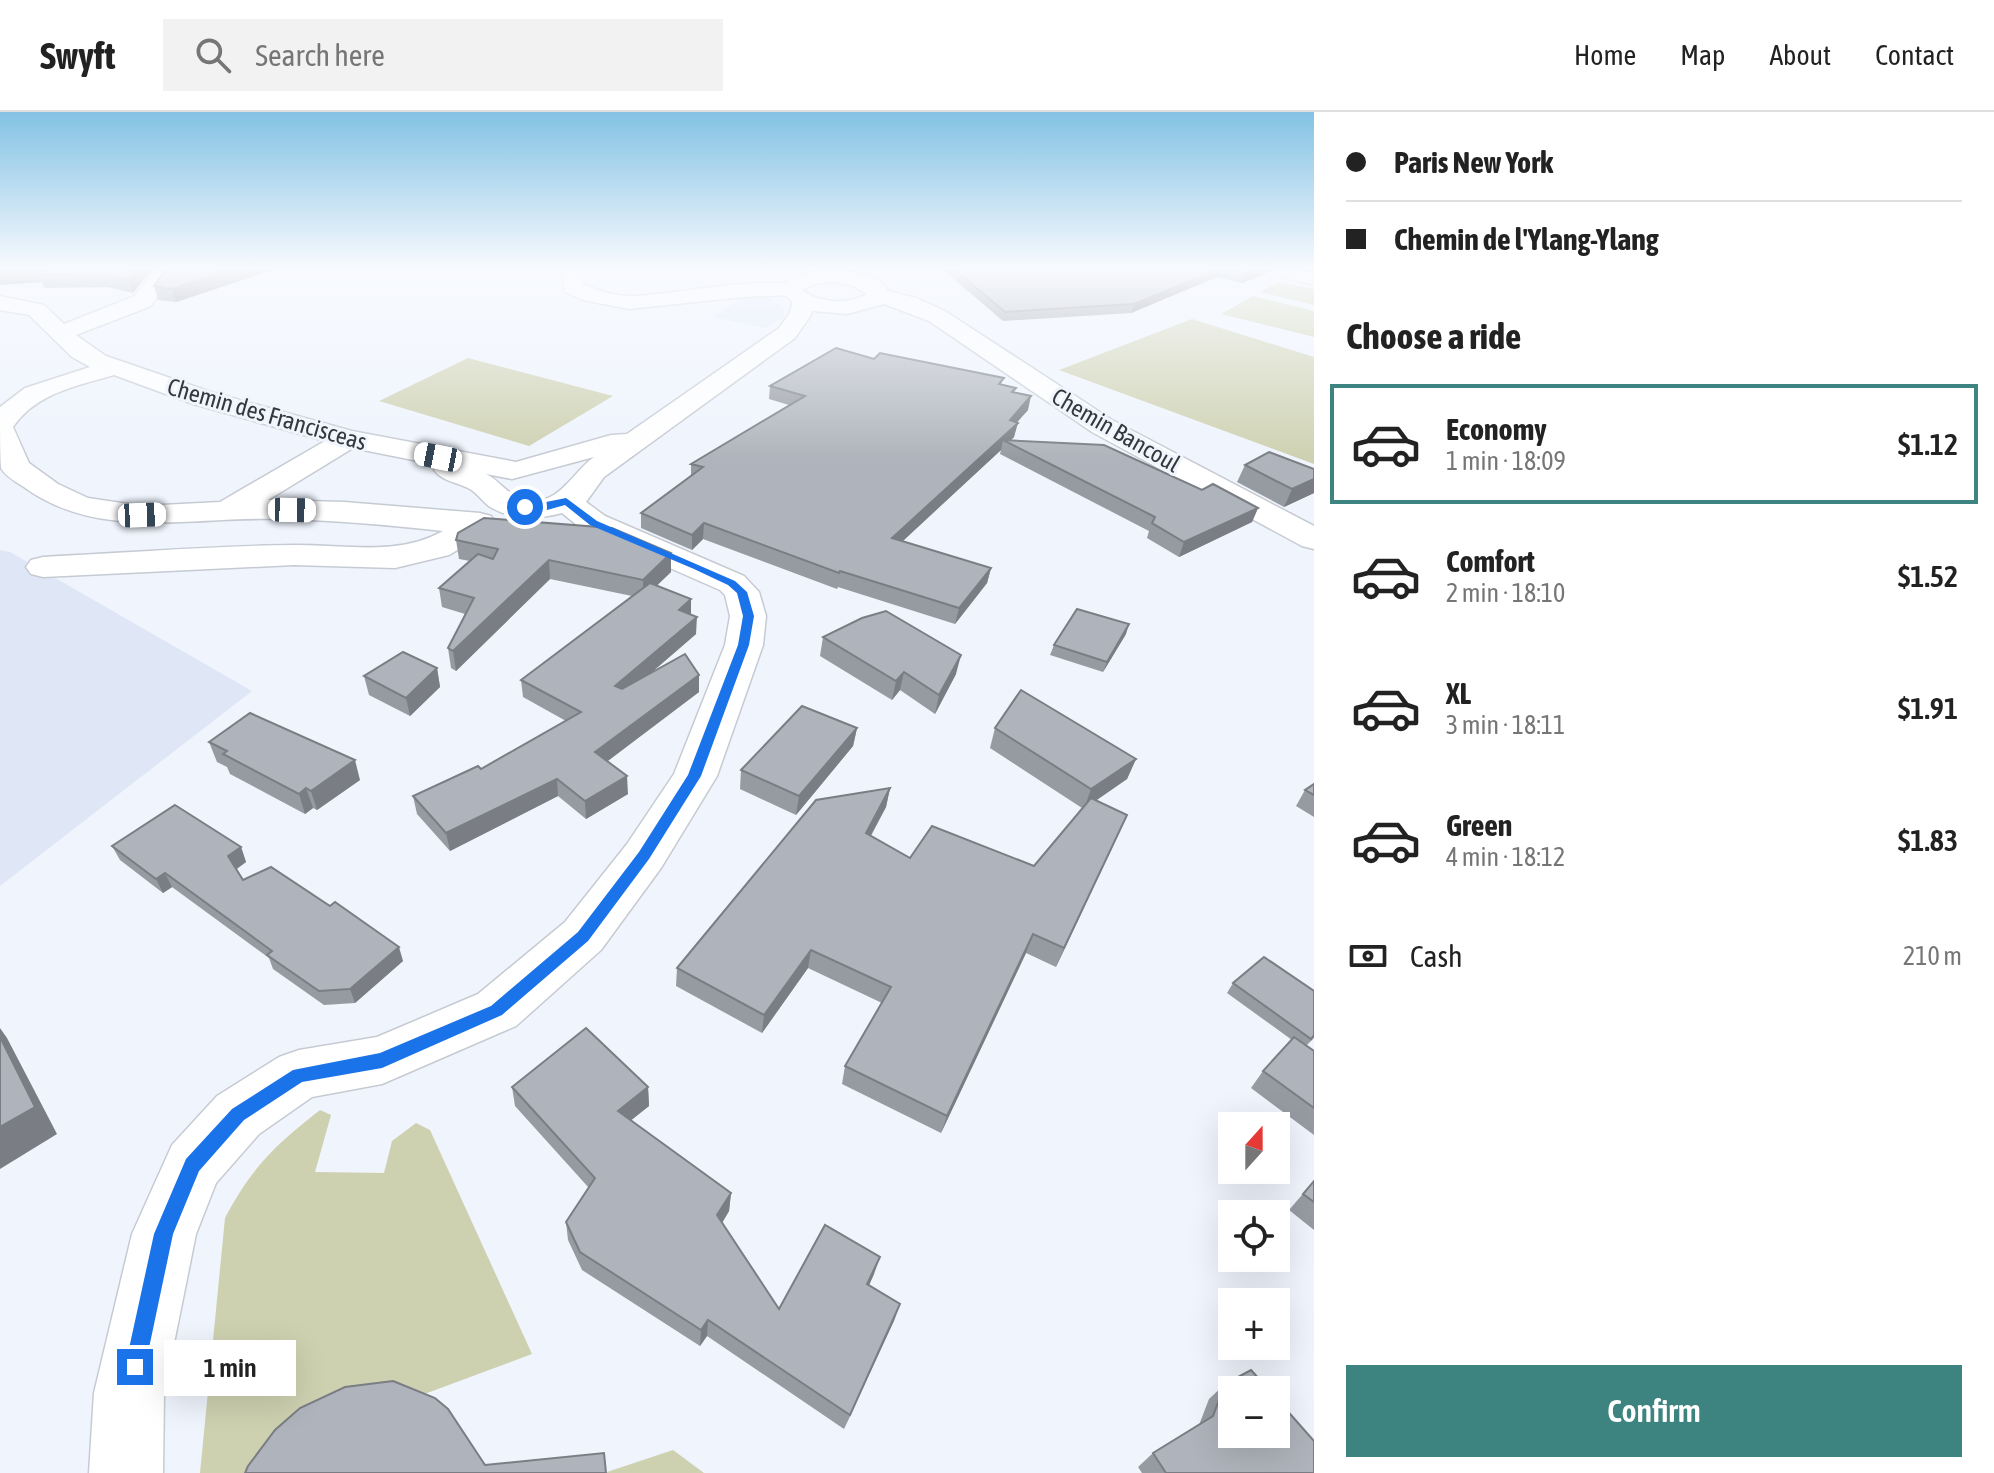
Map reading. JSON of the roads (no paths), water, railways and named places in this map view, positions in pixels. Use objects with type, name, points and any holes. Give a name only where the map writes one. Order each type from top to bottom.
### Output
[{"type":"street","name":"Chemin des Francisceas","points":[[63,333],[81,352],[113,368],[202,398],[349,439],[413,453],[509,483]]},
{"type":"street","points":[[509,483],[547,507],[573,492],[641,436],[787,333]]},
{"type":"street","name":"Chemin Bancoul","points":[[962,333],[1102,426],[1314,539]]},
{"type":"street","points":[[113,368],[21,399],[9,410],[0,427],[16,468],[47,490],[81,506],[142,515],[266,509],[344,511],[476,525]]},
{"type":"street","points":[[43,567],[294,555],[395,558],[437,548],[476,525],[509,483],[641,436]]},
{"type":"street","points":[[225,512],[349,439]]},
{"type":"street","points":[[126,1473],[129,1393],[161,1248],[193,1165],[238,1115],[299,1075],[382,1060],[497,1010],[583,936],[644,856],[695,776],[744,645],[748,616],[742,592],[732,583],[594,523],[573,492],[565,470],[509,483]]}]
